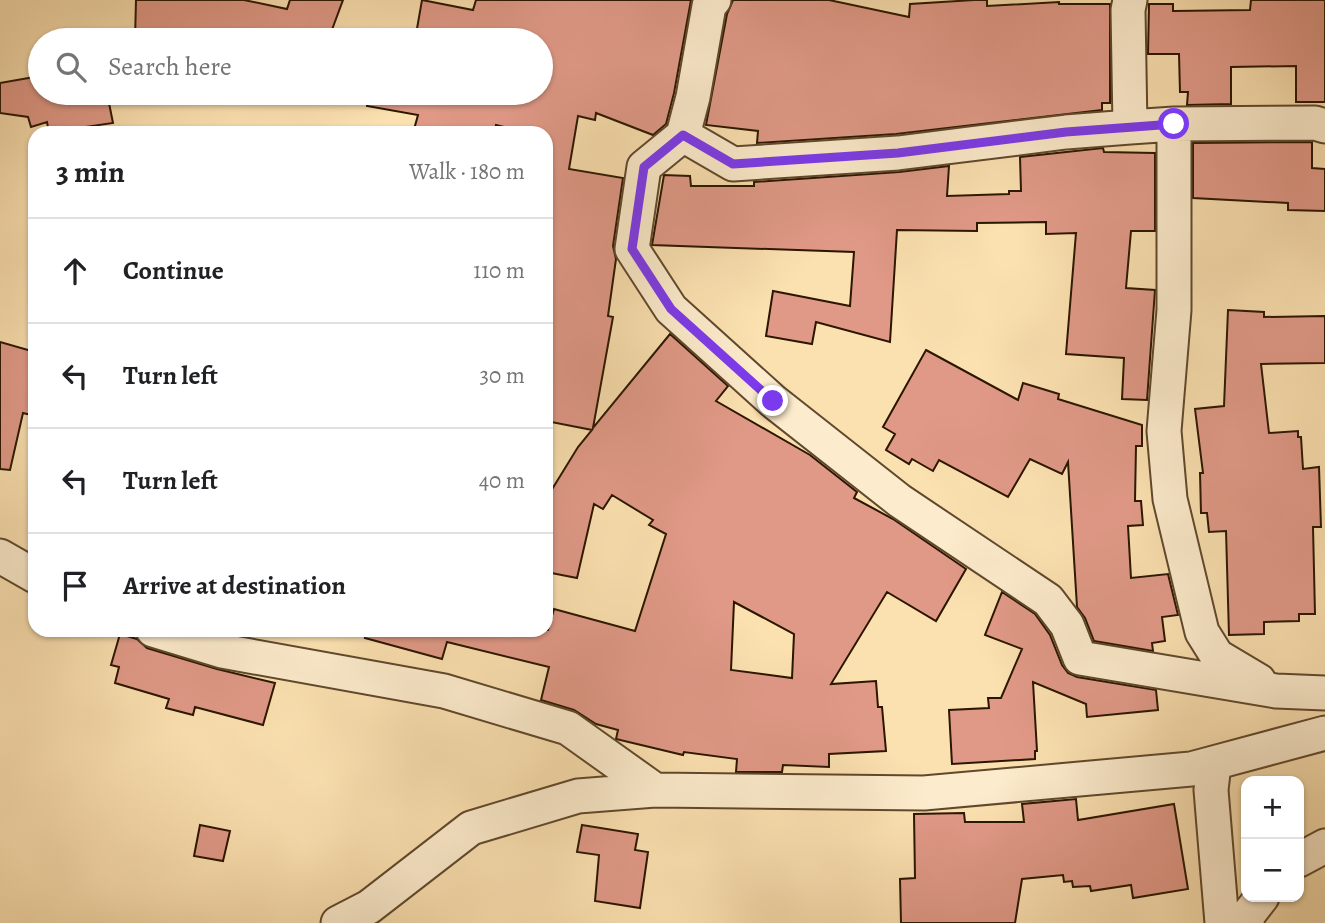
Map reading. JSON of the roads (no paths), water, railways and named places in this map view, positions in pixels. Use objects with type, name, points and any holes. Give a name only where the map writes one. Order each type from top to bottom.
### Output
[{"type":"street","points":[[714,0],[709,6],[693,97],[683,135],[644,167],[632,249],[671,309],[773,401],[900,500],[1048,600],[1067,625],[1080,658],[1276,691],[1325,693]]},
{"type":"street","points":[[1130,0],[1130,127]]},
{"type":"street","points":[[683,135],[733,164],[898,153],[1066,132],[1174,124],[1315,123],[1325,126]]},
{"type":"street","points":[[1174,124],[1174,310],[1164,431],[1170,499],[1202,632],[1217,656],[1276,691]]},
{"type":"street","points":[[0,556],[28,572]]},
{"type":"street","points":[[176,637],[222,651],[444,691],[568,728],[655,790]]},
{"type":"street","points":[[338,923],[369,907],[471,828],[578,796],[655,790],[924,793],[1191,769],[1325,733]]},
{"type":"street","points":[[1214,764],[1211,790],[1222,923]]},
{"type":"street","points":[[1304,857],[1325,846]]},
{"type":"street","points":[[1247,923],[1248,915],[1258,902]]}]
